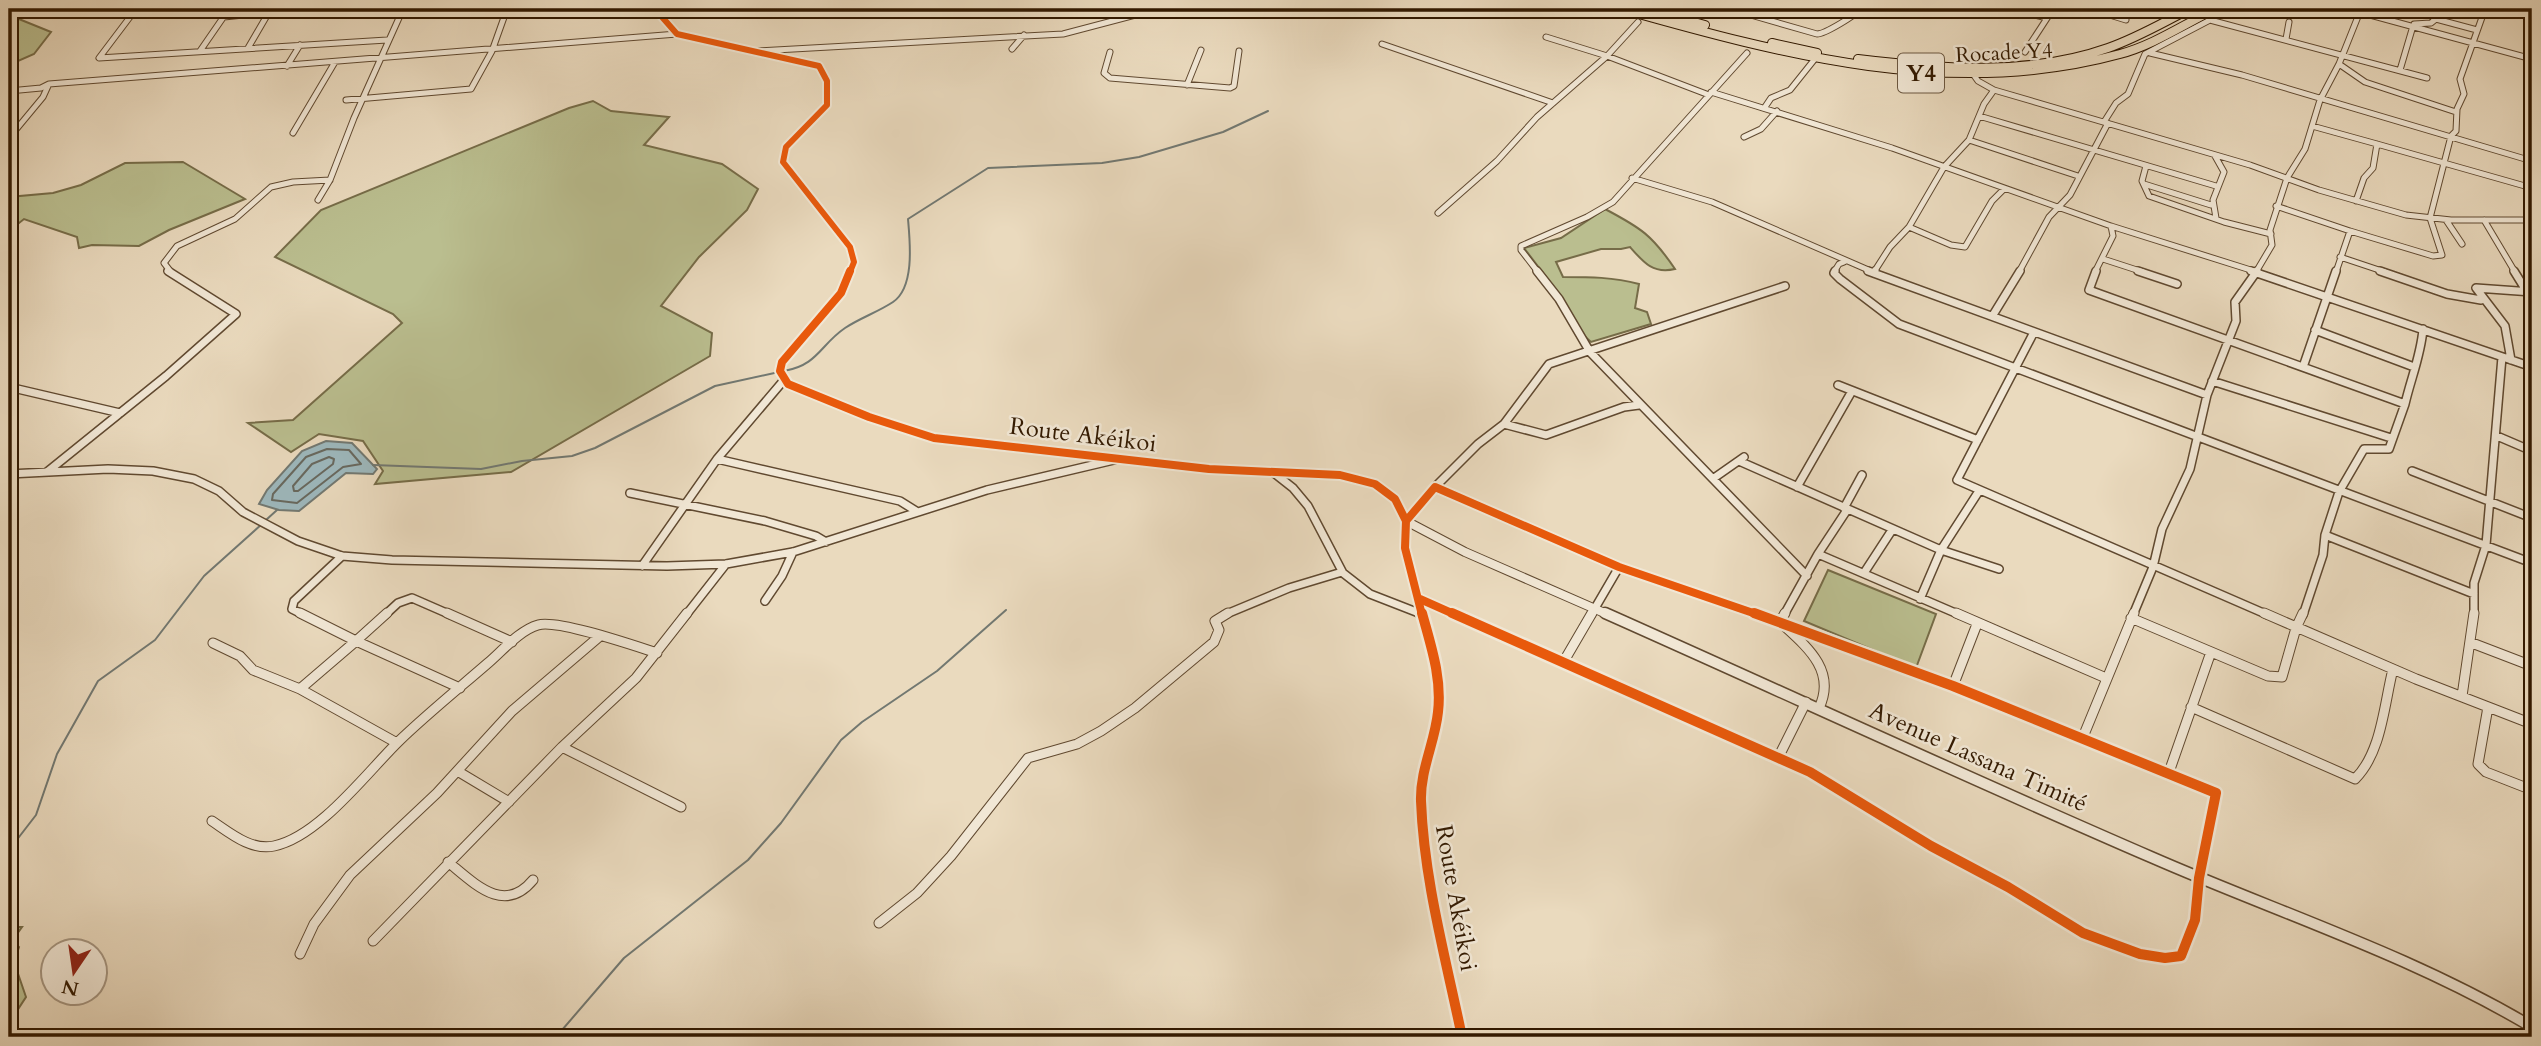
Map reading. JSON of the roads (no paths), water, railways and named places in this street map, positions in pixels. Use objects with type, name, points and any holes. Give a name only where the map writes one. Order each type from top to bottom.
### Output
[{"type":"highway","name":"Rocade Y4","points":[[1621,9],[1814,60],[1882,70],[1973,74],[2062,67],[2122,53],[2153,42],[2216,9]]},
{"type":"highway","name":"Rocade Y4","points":[[1648,9],[1820,54],[1881,62],[1968,67],[2019,64],[2083,54],[2138,37],[2190,9]]},
{"type":"street","points":[[136,9],[99,58],[387,40]]},
{"type":"street","points":[[200,51],[229,9]]},
{"type":"street","points":[[224,17],[303,9]]},
{"type":"street","points":[[318,200],[330,180],[387,40],[403,9]]},
{"type":"street","points":[[346,100],[471,89],[492,51],[507,9]]},
{"type":"street","points":[[655,9],[677,34]]},
{"type":"street","points":[[747,51],[1016,38],[1024,35],[1056,36],[1158,9]]},
{"type":"street","points":[[1730,9],[1812,34],[1824,35],[1830,33],[1840,21],[1857,14],[1860,9]]},
{"type":"street","points":[[2010,9],[2047,18]]},
{"type":"street","points":[[2025,52],[2053,9]]},
{"type":"street","points":[[2090,9],[2126,20]]},
{"type":"street","points":[[2348,9],[2360,10],[2532,59]]},
{"type":"street","points":[[2418,9],[2436,19],[2477,30]]},
{"type":"street","points":[[2276,206],[2350,231],[2439,257],[2442,255],[2430,218],[2451,136],[2458,125],[2456,112],[2464,94],[2460,79],[2485,9]]},
{"type":"street","points":[[2083,737],[2153,567],[2162,529],[2190,469],[2207,395],[2236,320],[2235,302],[2273,245],[2271,234],[2276,206],[2287,178],[2305,149],[2320,100],[2339,64],[2360,10]]},
{"type":"street","points":[[248,48],[270,11]]},
{"type":"street","points":[[2406,24],[2431,23],[2436,19]]},
{"type":"street","points":[[1993,315],[2014,284],[2049,217],[2068,198],[2116,103],[2127,94],[2145,54],[2214,20],[2427,78]]},
{"type":"street","points":[[1438,213],[1497,161],[1553,103],[1607,56],[1638,22]]},
{"type":"street","points":[[2286,39],[2288,22]]},
{"type":"street","points":[[2400,70],[2413,26]]},
{"type":"street","points":[[9,91],[41,88],[49,84],[492,51],[677,34],[747,51],[810,62],[824,72],[829,97],[827,105],[790,141],[783,155],[783,162],[850,247],[854,262],[850,277],[841,293],[786,354],[780,371],[784,380],[717,459],[642,566]]},
{"type":"street","points":[[1012,49],[1024,35]]},
{"type":"street","points":[[1546,37],[1710,93],[1765,107],[1892,148],[2111,226],[2532,367]]},
{"type":"street","points":[[1382,44],[1553,103]]},
{"type":"street","points":[[288,66],[300,45]]},
{"type":"street","points":[[1187,85],[1201,50]]},
{"type":"street","points":[[1110,52],[1104,73],[1110,78],[1233,87],[1240,60],[1239,51]]},
{"type":"street","points":[[1748,53],[1613,202],[1521,246],[1521,250],[1564,307],[1590,352],[1807,576]]},
{"type":"street","points":[[2150,53],[2242,75],[2532,161]]},
{"type":"street","points":[[1765,107],[1772,98],[1790,90],[1814,60]]},
{"type":"street","points":[[293,132],[335,62]]},
{"type":"street","points":[[2339,64],[2365,82],[2456,112]]},
{"type":"street","points":[[1973,74],[1978,81],[1994,90],[2406,215],[2446,220],[2532,220]]},
{"type":"street","points":[[10,136],[43,97],[49,84]]},
{"type":"street","points":[[1874,273],[1890,247],[1909,227],[1944,167],[1969,140],[1994,90]]},
{"type":"street","points":[[1744,137],[1761,129],[1777,111]]},
{"type":"street","points":[[1979,116],[2216,186]]},
{"type":"street","points":[[2312,126],[2532,188]]},
{"type":"street","points":[[1969,140],[2078,176]]},
{"type":"street","points":[[2357,201],[2364,178],[2373,168],[2376,144]]},
{"type":"street","points":[[2215,156],[2224,172],[2216,186],[2211,205],[2216,218]]},
{"type":"street","points":[[2146,166],[2144,184],[2149,197],[2196,215],[2271,234]]},
{"type":"street","points":[[1632,178],[1694,196],[1744,215],[1844,262],[2207,395]]},
{"type":"street","points":[[47,472],[236,314],[167,270],[164,263],[171,252],[188,239],[232,222],[251,202],[270,188],[330,180]]},
{"type":"street","points":[[2144,184],[2211,205]]},
{"type":"street","points":[[1909,227],[1951,245],[1965,247],[1984,219],[1988,208],[2004,189]]},
{"type":"street","points":[[2446,220],[2462,244]]},
{"type":"street","points":[[2484,220],[2530,291],[2532,300]]},
{"type":"street","points":[[2111,226],[2113,236],[2088,287],[2089,290],[2405,404]]},
{"type":"street","points":[[2303,367],[2350,231]]},
{"type":"street","points":[[2340,257],[2446,294],[2481,300]]},
{"type":"street","points":[[2103,259],[2177,284]]},
{"type":"street","points":[[1844,262],[1839,264],[1834,273],[1899,324],[2532,563]]},
{"type":"street","points":[[1406,521],[1478,444],[1504,424],[1549,364],[1785,286]]},
{"type":"street","points":[[2511,360],[2510,337],[2505,325],[2481,300],[2476,288],[2530,291]]},
{"type":"street","points":[[2131,618],[2268,676],[2282,677],[2296,628],[2306,608],[2323,555],[2325,535],[2339,492],[2364,449],[2389,449],[2391,438],[2401,421],[2414,367],[2420,356],[2423,329]]},
{"type":"street","points":[[2315,330],[2414,367]]},
{"type":"street","points":[[2035,332],[1957,480],[2296,628],[2532,724]]},
{"type":"street","points":[[2462,696],[2472,643],[2476,573],[2486,545],[2502,357]]},
{"type":"street","name":"Route Akéikoi","points":[[784,380],[794,387],[832,402],[934,438],[1118,459],[1340,475],[1365,480],[1395,499],[1406,521],[1405,548],[1438,668],[1440,698],[1422,787],[1423,833],[1432,895],[1462,1037]]},
{"type":"street","points":[[2212,381],[2391,438]]},
{"type":"street","points":[[1838,385],[1978,440]]},
{"type":"street","points":[[9,387],[120,413]]},
{"type":"street","points":[[1797,487],[1852,391]]},
{"type":"street","points":[[1504,424],[1546,435],[1624,407],[1639,405]]},
{"type":"street","points":[[2497,436],[2532,451]]},
{"type":"street","points":[[717,459],[900,501],[916,511]]},
{"type":"street","points":[[9,474],[108,469],[153,471],[194,479],[219,491],[243,512],[298,541],[342,556],[391,560],[460,559],[642,566],[726,564],[793,552],[987,490],[1118,459]]},
{"type":"street","points":[[1714,478],[1742,459],[1892,530],[1999,569]]},
{"type":"street","points":[[2412,471],[2532,518]]},
{"type":"street","points":[[1274,472],[1292,486],[1307,503],[1342,572],[1367,591],[1396,606],[1425,615]]},
{"type":"street","points":[[1780,622],[1862,475]]},
{"type":"street","points":[[1420,599],[1779,756],[2083,933],[2140,954],[2165,958],[2181,957],[2195,920],[2199,878],[2216,793],[1953,686],[1780,622],[1619,568],[1435,487]]},
{"type":"street","points":[[1920,599],[1941,550],[1979,491]]},
{"type":"street","points":[[630,494],[765,521],[816,536],[826,542]]},
{"type":"street","name":"Avenue Lassana Timité","points":[[1406,521],[1465,552],[2199,878],[2403,957],[2532,1027]]},
{"type":"street","points":[[1864,573],[1892,530]]},
{"type":"street","points":[[2325,535],[2474,594]]},
{"type":"street","points":[[765,601],[782,576],[793,552]]},
{"type":"street","points":[[1818,554],[2106,678]]},
{"type":"street","points":[[342,556],[291,606],[292,609],[460,688]]},
{"type":"street","points":[[373,941],[562,747],[636,678],[726,564]]},
{"type":"street","points":[[1563,661],[1619,568]]},
{"type":"street","points":[[878,923],[917,893],[943,865],[1028,758],[1041,752],[1075,746],[1114,722],[1214,642],[1219,630],[1215,621],[1217,618],[1289,588],[1342,572]]},
{"type":"street","points":[[300,689],[398,603],[412,598],[512,642]]},
{"type":"street","points":[[1780,622],[1801,642],[1823,674],[1826,691],[1819,708]]},
{"type":"street","points":[[212,821],[262,848],[276,847],[314,824],[390,753],[397,743],[529,628],[547,624],[657,653]]},
{"type":"street","points":[[1953,686],[1977,624]]},
{"type":"street","points":[[300,954],[309,931],[338,888],[371,852],[459,772],[500,722],[600,636]]},
{"type":"street","points":[[212,643],[240,656],[253,670],[300,689],[397,743]]},
{"type":"street","points":[[2472,643],[2532,666]]},
{"type":"street","points":[[2168,775],[2211,652]]},
{"type":"street","points":[[2191,706],[2355,779],[2371,756],[2393,669]]},
{"type":"street","points":[[1779,756],[1805,702]]},
{"type":"street","points":[[2488,706],[2478,764],[2486,772],[2532,790]]},
{"type":"street","points":[[562,747],[681,807]]},
{"type":"street","points":[[459,772],[509,802]]},
{"type":"street","points":[[448,862],[476,884],[501,896],[520,894],[533,880]]},
{"type":"water","points":[[326,441],[352,443],[377,469],[373,474],[346,473],[299,511],[279,510],[259,504],[267,490],[302,451]]},
{"type":"waterway","points":[[784,371],[812,359],[845,328],[893,302],[905,286],[910,264],[908,219],[988,168],[1102,163],[1139,157],[1223,132],[1268,111]]},
{"type":"waterway","points":[[373,465],[481,469],[522,461],[572,456],[595,448],[715,386],[779,372]]},
{"type":"waterway","points":[[266,520],[277,510]]},
{"type":"waterway","points":[[9,850],[36,815],[57,754],[98,681],[155,640],[204,576],[262,524]]},
{"type":"waterway","points":[[556,1037],[624,958],[748,860],[781,823],[841,740],[862,722],[937,671],[1006,610]]}]
